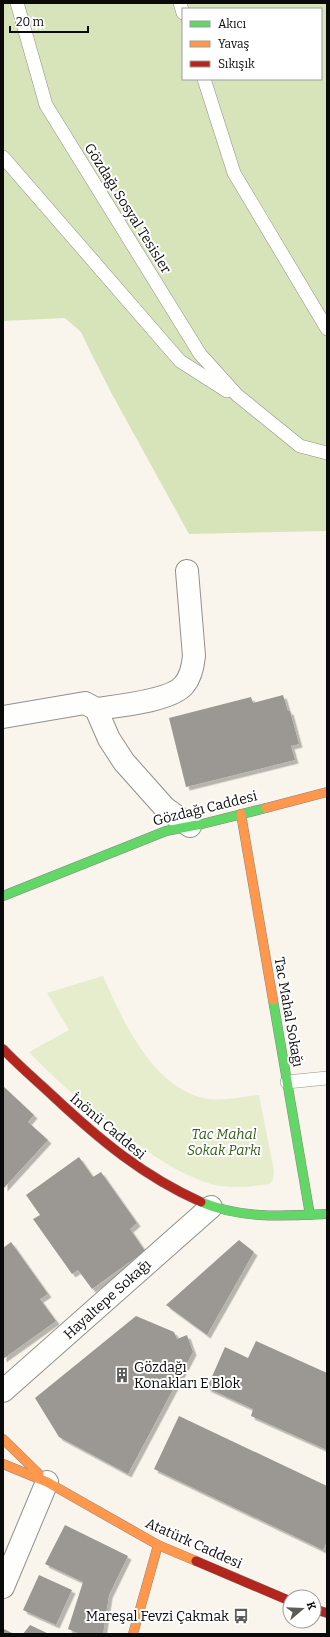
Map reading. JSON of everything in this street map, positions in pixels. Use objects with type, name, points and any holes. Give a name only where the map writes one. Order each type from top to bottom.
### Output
[{"type":"street","points":[[3,717],[85,703],[96,709],[153,700],[170,694],[184,685],[193,667],[194,656],[187,571]]},
{"type":"street","points":[[96,709],[109,739],[124,762],[165,808],[190,826]]},
{"type":"street","name":"Gözdağı Caddesi","points":[[3,896],[166,830],[241,814],[301,797],[327,792]]},
{"type":"street","name":"Tac Mahal Sokağı","points":[[241,814],[310,1215]]},
{"type":"street","name":"İnönü Caddesi","points":[[3,1049],[88,1130],[120,1158],[173,1190],[211,1207],[241,1214],[268,1217],[327,1214]]},
{"type":"street","name":"Hayaltepe Sokağı","points":[[3,1391],[211,1207]]},
{"type":"street","name":"Atatürk Caddesi","points":[[3,1439],[47,1482]]},
{"type":"street","name":"Atatürk Caddesi","points":[[3,1464],[47,1482],[158,1545],[282,1598]]},
{"type":"street","points":[[3,1587],[47,1482]]},
{"type":"street","points":[[133,1634],[158,1545]]},
{"type":"lane","name":"Gözdağı Sosyal Tesisler","points":[[17,3],[46,105],[200,354],[237,395],[300,446],[327,453]]},
{"type":"lane","points":[[204,80],[234,173],[327,329]]},
{"type":"lane","name":"Gözdağı Sosyal Tesisler","points":[[3,157],[180,361],[252,407]]},
{"type":"lane","points":[[287,1082],[327,1078]]},
{"type":"green space","points":[[3,3],[327,3],[327,531],[189,534],[113,396],[81,332],[65,318],[3,321]]},
{"type":"green space","name":"Tac Mahal Sokak Parkı","points":[[103,976],[119,1012],[141,1049],[154,1066],[169,1080],[186,1091],[204,1098],[217,1100],[259,1095],[274,1171],[273,1180],[269,1184],[240,1187],[218,1186],[191,1177],[172,1167],[94,1112],[54,1077],[29,1052],[69,1030],[47,993]]},
{"type":"building","points":[[283,695],[288,711],[290,711],[299,744],[291,746],[295,760],[186,787],[169,718],[251,697],[253,703]]},
{"type":"building","points":[[3,1086],[34,1115],[28,1122],[48,1140],[4,1188]]},
{"type":"building","points":[[79,1157],[93,1177],[101,1172],[137,1223],[130,1229],[145,1251],[92,1289],[78,1270],[72,1274],[33,1219],[40,1215],[26,1195]]},
{"type":"building","points":[[239,1240],[254,1252],[207,1335],[166,1305]]},
{"type":"building","points":[[11,1242],[48,1294],[40,1299],[56,1321],[3,1359],[3,1248]]},
{"type":"building","name":"Gözdağı Konakları E Blok","points":[[136,1316],[174,1332],[177,1339],[187,1335],[193,1352],[128,1474],[59,1437],[35,1398]]},
{"type":"building","points":[[256,1341],[327,1373],[327,1450],[251,1416],[253,1409],[207,1388],[225,1347],[248,1358]]},
{"type":"building","points":[[179,1416],[327,1486],[327,1542],[323,1550],[154,1469]]},
{"type":"building","points":[[65,1525],[128,1556],[109,1595],[103,1634],[80,1634],[68,1629],[83,1582],[45,1564]]},
{"type":"building","points":[[39,1575],[72,1590],[56,1625],[23,1610]]},
{"type":"building","points":[[30,1625],[49,1634],[23,1634]]},
{"type":"building","points":[[4,1629],[14,1634],[3,1634]]},
{"type":"traffic: fast","points":[[3,896],[166,831],[202,824],[266,808]]},
{"type":"traffic: fast","points":[[273,1000],[310,1215]]},
{"type":"traffic: fast","points":[[201,1202],[247,1214],[279,1216],[327,1214]]},
{"type":"traffic: slow","points":[[266,808],[327,792]]},
{"type":"traffic: slow","points":[[241,814],[273,1000]]},
{"type":"traffic: slow","points":[[3,1439],[39,1474]]},
{"type":"traffic: slow","points":[[3,1464],[47,1482],[158,1545],[196,1561]]},
{"type":"traffic: slow","points":[[133,1634],[158,1545]]},
{"type":"traffic: jam","points":[[3,1049],[71,1113],[123,1156],[160,1181],[201,1202]]},
{"type":"traffic: jam","points":[[196,1561],[282,1598]]},
{"type":"traffic: jam","points":[[322,1611],[327,1613]]},
{"type":"place","name":"Gözdağı Konakları E Blok","points":[[122,1375]]},
{"type":"place","name":"Mareşal Fevzi̇ Çakmak","points":[[241,1616]]}]
